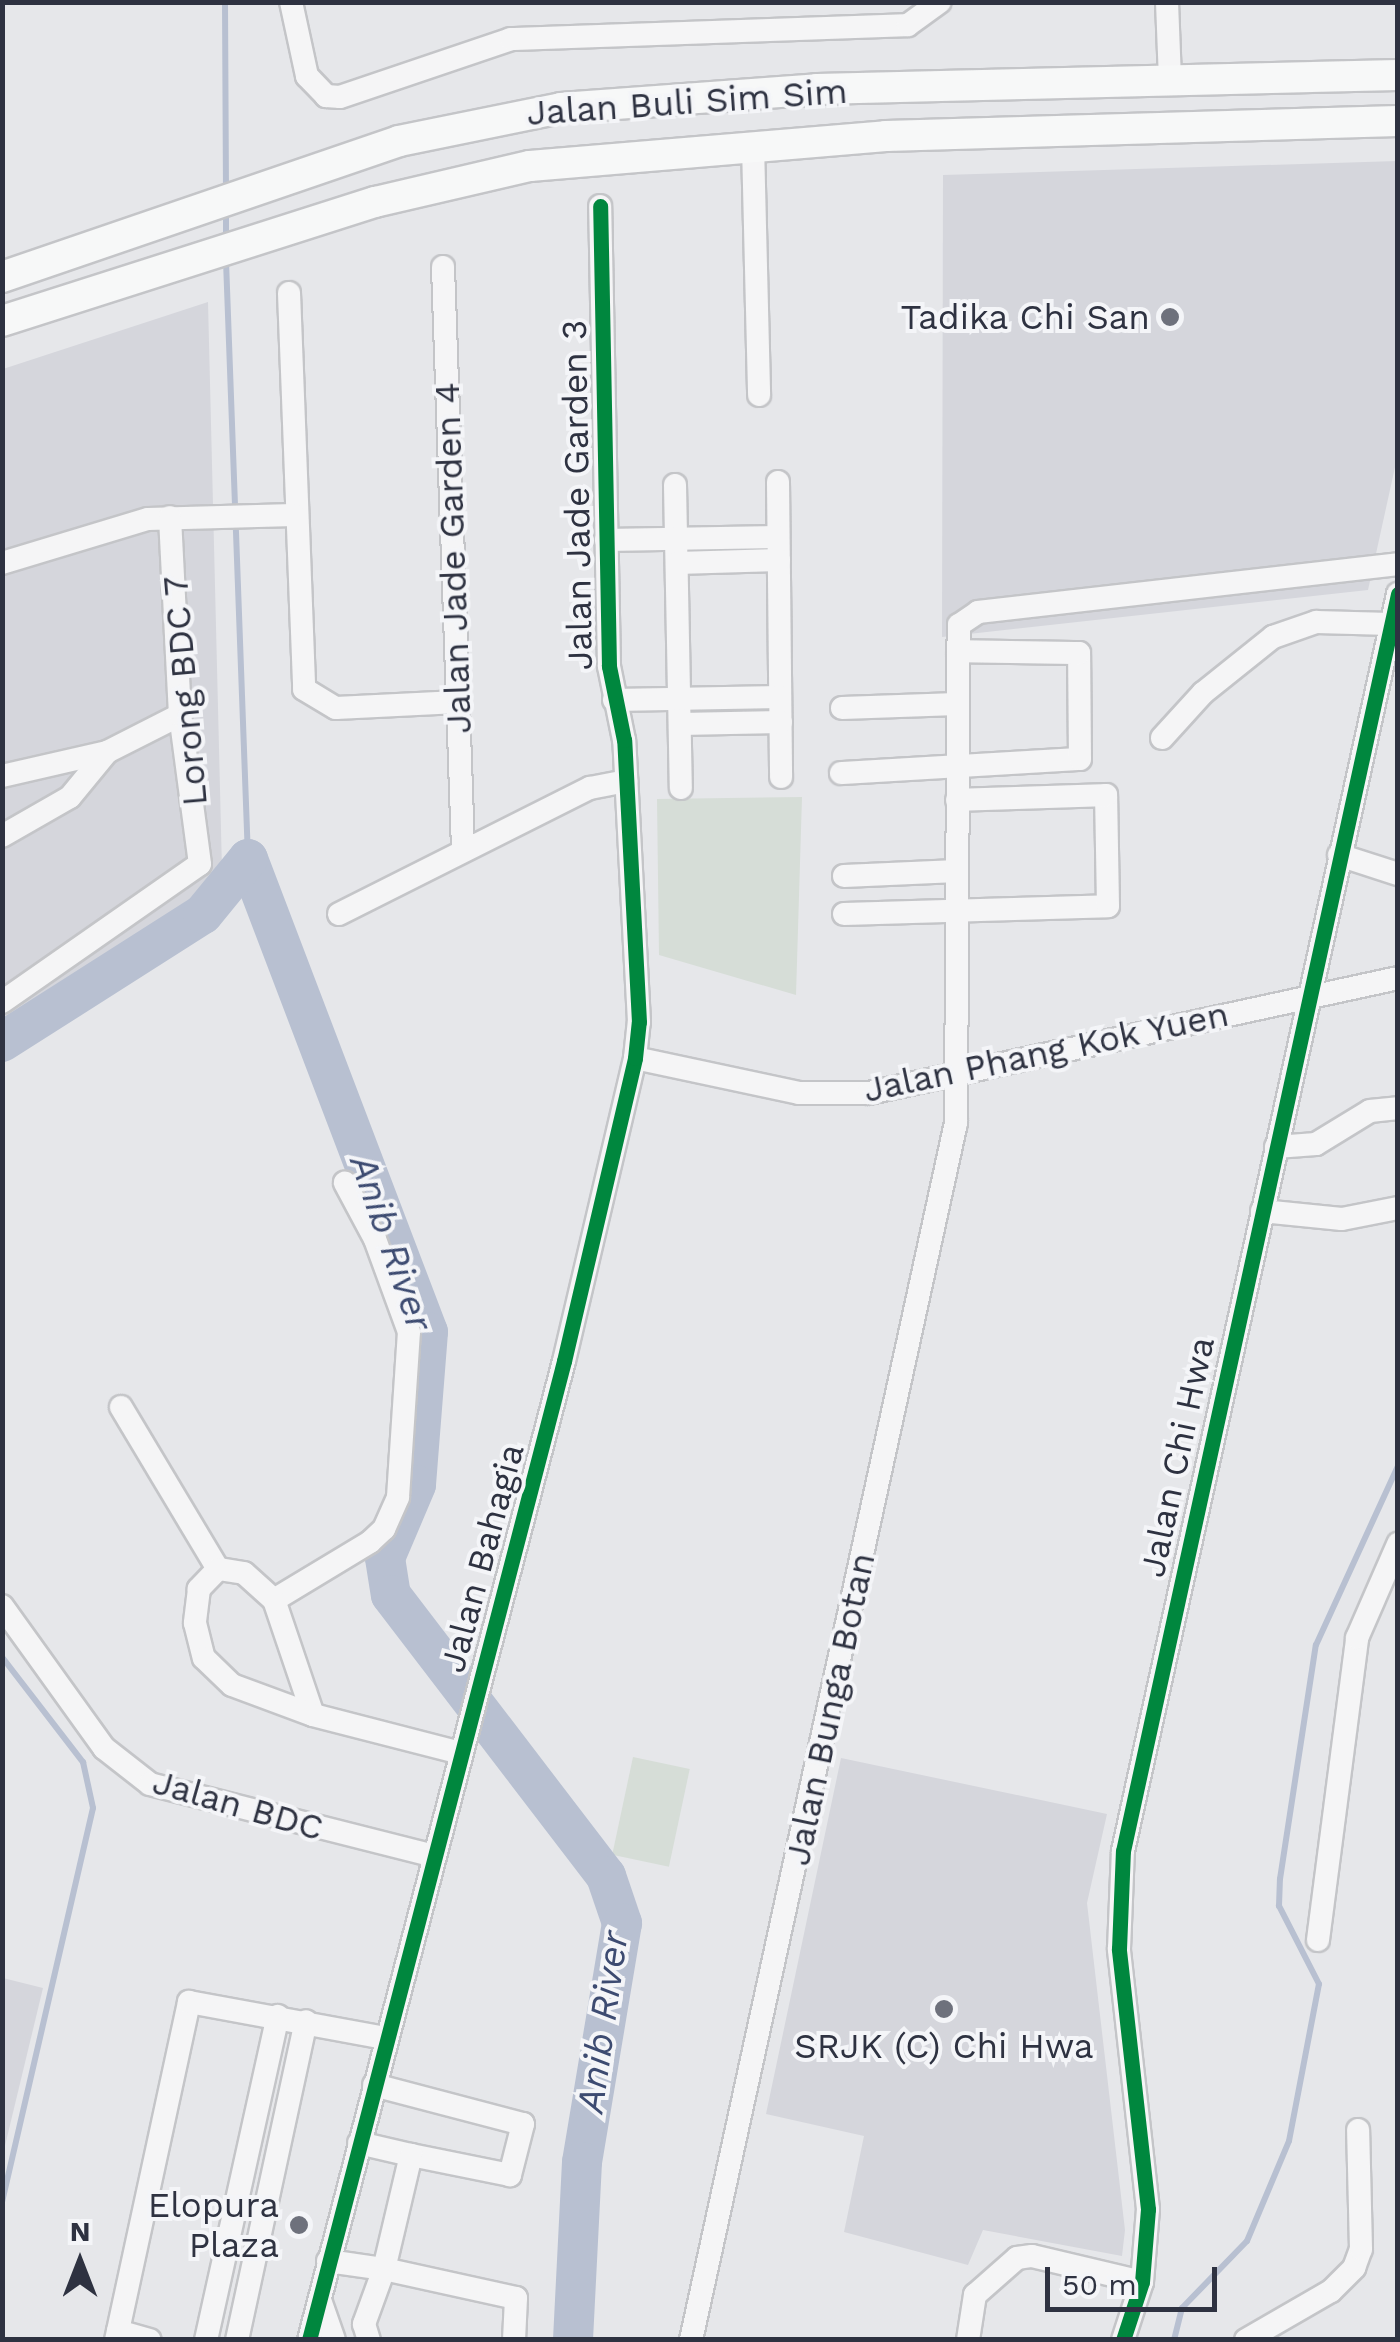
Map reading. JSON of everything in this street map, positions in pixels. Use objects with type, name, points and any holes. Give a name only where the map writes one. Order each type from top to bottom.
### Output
[{"type":"main road","name":"Jalan Buli Sim Sim","points":[[2,277],[182,220],[399,140],[493,118],[637,99],[878,88],[1398,78]]},
{"type":"main road","points":[[878,88],[892,115],[962,117],[1050,134]]},
{"type":"main road","points":[[1350,122],[1398,130]]},
{"type":"main road","name":"Jalan Buli Sim Sim","points":[[2,321],[375,202],[530,166],[753,146],[1398,122]]},
{"type":"street","points":[[292,2],[308,76],[326,96],[340,97],[511,38],[908,25],[940,2]]},
{"type":"street","points":[[1167,2],[1170,81]]},
{"type":"street","points":[[753,146],[759,395]]},
{"type":"street","name":"Jalan Jade Garden 3","points":[[600,206],[606,540],[614,700],[626,781]]},
{"type":"street","name":"Jalan Jade Garden 4","points":[[443,268],[464,848]]},
{"type":"street","points":[[289,293],[294,515],[304,689],[336,708],[458,702]]},
{"type":"street","points":[[778,482],[781,777]]},
{"type":"street","points":[[675,485],[681,788]]},
{"type":"street","points":[[2,563],[170,517],[294,515]]},
{"type":"street","name":"Lorong BDC 7","points":[[2,1002],[200,864],[180,715],[170,517]]},
{"type":"street","points":[[606,540],[676,539],[778,549]]},
{"type":"street","points":[[677,563],[778,549]]},
{"type":"street","points":[[841,774],[1074,763],[1083,751],[1078,653],[958,643],[962,618],[978,612],[1398,564]]},
{"type":"street","name":"Jalan Chi Hwa","points":[[1123,2340],[1142,2282],[1148,2209],[1119,1949],[1119,1887],[1398,594]]},
{"type":"street","points":[[1162,738],[1203,693],[1273,637],[1316,622],[1391,624]]},
{"type":"street","name":"Jalan Bunga Botan","points":[[691,2340],[944,1193],[956,1076],[958,643]]},
{"type":"street","points":[[614,700],[780,697]]},
{"type":"street","points":[[842,708],[958,704]]},
{"type":"street","points":[[2,776],[107,752],[180,715]]},
{"type":"street","points":[[680,724],[781,722]]},
{"type":"street","points":[[2,836],[70,797],[107,752]]},
{"type":"street","points":[[338,914],[590,788],[626,781]]},
{"type":"street","name":"Jalan Bahagia","points":[[309,2340],[480,1680],[635,1058],[639,1022],[626,781]]},
{"type":"street","points":[[844,914],[1101,908],[1110,897],[1106,795],[957,800]]},
{"type":"street","points":[[1339,855],[1398,874]]},
{"type":"street","points":[[844,876],[957,871]]},
{"type":"street","name":"Jalan Phang Kok Yuen","points":[[635,1058],[819,1095],[869,1093],[1398,978]]},
{"type":"street","points":[[1276,1147],[1316,1144],[1370,1111],[1398,1108]]},
{"type":"street","points":[[274,1600],[370,1542],[398,1497],[409,1332],[375,1240],[345,1184]]},
{"type":"street","points":[[1262,1211],[1342,1219],[1398,1208]]},
{"type":"street","points":[[121,1407],[218,1569]]},
{"type":"street","points":[[1318,1940],[1358,1638],[1393,1555]]},
{"type":"street","points":[[218,1569],[244,1573],[274,1600],[314,1715]]},
{"type":"street","points":[[218,1569],[199,1589],[196,1605],[204,1658],[232,1685],[314,1715],[464,1742]]},
{"type":"street","name":"Jalan BDC","points":[[2,1606],[104,1748],[150,1784],[434,1856]]},
{"type":"street","points":[[150,2340],[117,2335],[189,2002],[386,2038]]},
{"type":"street","points":[[206,2340],[278,2016]]},
{"type":"street","points":[[237,2340],[306,2021]]},
{"type":"street","points":[[359,2143],[510,2175],[523,2124],[374,2085]]},
{"type":"street","points":[[1246,2340],[1331,2291],[1354,2268],[1361,2248],[1358,2130]]},
{"type":"street","points":[[369,2340],[364,2324],[384,2269],[412,2156]]},
{"type":"street","points":[[968,2340],[974,2295],[1017,2258],[1032,2256],[1142,2282]]},
{"type":"street","points":[[328,2261],[516,2298],[514,2340]]},
{"type":"street","points":[[319,2296],[334,2340]]},
{"type":"shaded area","name":"Tadika Chi San","points":[[1397,161],[1397,458],[1368,590],[942,637],[943,175]]},
{"type":"shaded area","points":[[208,302],[222,870],[195,906],[3,1025],[3,369]]},
{"type":"shaded area","points":[[802,797],[796,995],[659,955],[657,799]]},
{"type":"shaded area","points":[[633,1757],[690,1769],[669,1867],[612,1855]]},
{"type":"shaded area","name":"SRJK (C) Chi Hwa","points":[[841,1758],[1107,1814],[1087,1903],[1125,2230],[1122,2256],[983,2230],[968,2265],[844,2232],[864,2136],[766,2114]]},
{"type":"shaded area","points":[[2,1978],[43,1988],[3,2154]]},
{"type":"waterway","points":[[225,2],[226,189]]},
{"type":"waterway","points":[[226,211],[226,239]]},
{"type":"waterway","points":[[226,261],[248,859]]},
{"type":"waterway","name":"Anib River","points":[[248,859],[428,1332],[416,1485],[385,1558],[391,1595],[606,1876],[622,1923],[582,2162],[573,2340]]},
{"type":"waterway","points":[[2,1042],[203,914],[248,859]]},
{"type":"waterway","points":[[1174,2340],[1182,2308],[1247,2241],[1289,2141],[1319,1984],[1279,1906],[1280,1879],[1316,1645],[1398,1466]]},
{"type":"waterway","points":[[2,1657],[83,1762],[93,1808],[2,2202]]},
{"type":"cycle path","points":[[309,2340],[564,1361],[635,1058],[639,1022],[624,740],[609,666],[600,206]]},
{"type":"cycle path","points":[[1123,2340],[1142,2282],[1148,2209],[1119,1949],[1123,1851],[1398,594]]},
{"type":"place","name":"Tadika Chi San","points":[[1170,317]]},
{"type":"place","name":"SRJK (C) Chi Hwa","points":[[944,2009]]},
{"type":"place","name":"Elopura Plaza","points":[[299,2225]]}]
